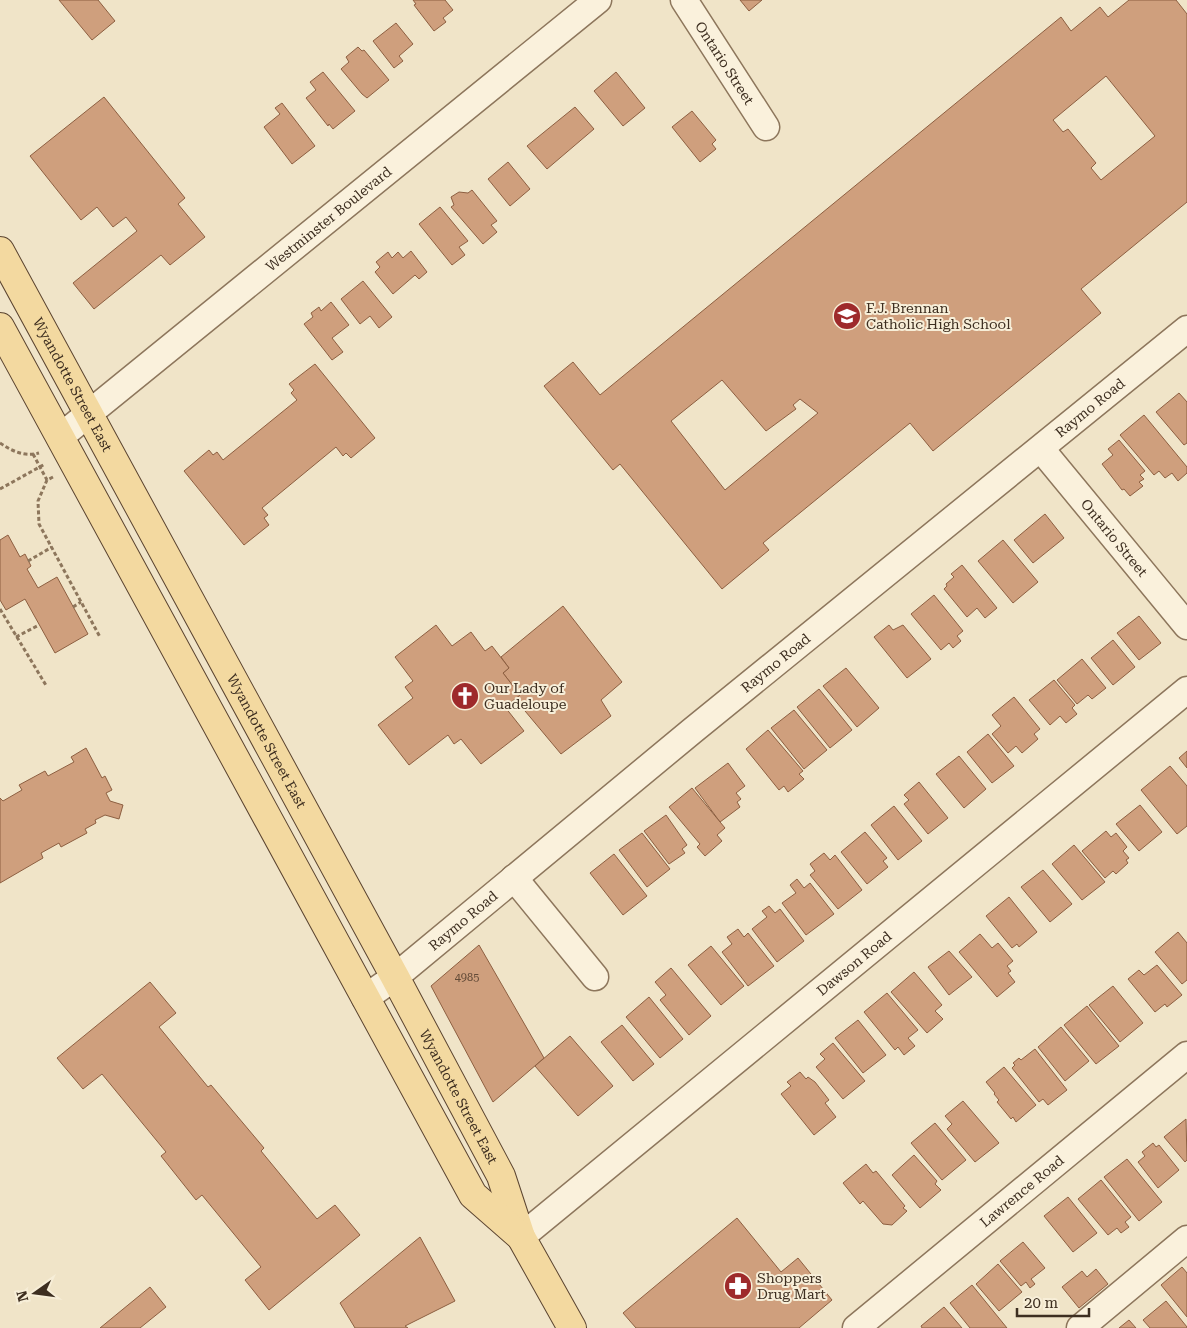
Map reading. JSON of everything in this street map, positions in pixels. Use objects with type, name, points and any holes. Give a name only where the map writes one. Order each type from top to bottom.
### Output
[{"type":"main road","name":"Wyandotte Street East","points":[[0,251],[395,977],[501,1176],[521,1237],[572,1328]]},
{"type":"main road","name":"Wyandotte Street East","points":[[0,327],[53,449],[364,998],[473,1195],[521,1237]]},
{"type":"street","name":"Westminster Boulevard","points":[[53,449],[88,413],[598,0]]},
{"type":"street","name":"Ontario Street","points":[[684,0],[766,127]]},
{"type":"street","name":"Raymo Road","points":[[364,998],[395,977],[700,725],[1187,329]]},
{"type":"street","name":"Ontario Street","points":[[1041,449],[1187,626]]},
{"type":"street","name":"Dawson Road","points":[[521,1237],[1187,690]]},
{"type":"street","points":[[514,878],[594,977]]},
{"type":"street","name":"Lawrence Road","points":[[856,1328],[1187,1055]]},
{"type":"street","points":[[1080,1328],[1187,1239]]},
{"type":"path","points":[[0,443],[12,452],[33,454],[53,449]]},
{"type":"path","points":[[0,489],[41,467],[53,449]]},
{"type":"path","points":[[33,454],[47,480]]},
{"type":"path","points":[[59,473],[47,480],[38,501],[39,524],[100,637]]},
{"type":"path","points":[[28,561],[52,547]]},
{"type":"path","points":[[73,607],[82,602]]},
{"type":"path","points":[[0,609],[47,687]]},
{"type":"path","points":[[16,637],[39,625]]},
{"type":"building","points":[[59,0],[98,0],[115,21],[92,40]]},
{"type":"building","points":[[413,0],[445,0],[453,10],[443,18],[446,22],[434,31],[414,5],[416,4]]},
{"type":"building","points":[[740,0],[762,0],[749,11]]},
{"type":"building","points":[[1129,0],[1176,0],[1187,14],[1187,202],[1081,289],[1101,313],[933,451],[910,423],[763,543],[769,550],[722,589],[620,464],[613,470],[544,386],[573,362],[600,395],[1061,17],[1071,31],[1100,7],[1108,17]],"holes":[[[1106,76],[1155,136],[1101,180],[1091,168],[1096,163],[1068,129],[1063,132],[1053,120]],[[722,380],[766,431],[796,409],[793,405],[800,399],[818,413],[725,490],[671,421]]]},
{"type":"building","points":[[396,23],[413,44],[399,56],[403,61],[394,68],[373,41]]},
{"type":"building","points":[[358,47],[362,51],[364,50],[389,80],[367,98],[341,69],[349,62],[346,57]]},
{"type":"building","points":[[323,72],[355,111],[333,129],[329,124],[328,126],[306,98],[316,90],[310,82]]},
{"type":"building","points":[[616,72],[645,108],[623,126],[594,91]]},
{"type":"building","points":[[104,97],[185,198],[178,204],[205,237],[170,265],[161,255],[94,309],[73,283],[137,231],[126,217],[113,227],[97,207],[81,220],[30,156]]},
{"type":"building","points":[[282,103],[315,146],[292,164],[264,127],[280,114],[275,108]]},
{"type":"building","points":[[575,107],[594,129],[547,169],[527,146]]},
{"type":"building","points":[[692,111],[716,140],[712,144],[716,149],[700,162],[672,127]]},
{"type":"building","points":[[508,162],[530,189],[510,206],[488,179]]},
{"type":"building","points":[[472,190],[497,221],[491,225],[497,232],[483,244],[451,207],[454,205],[451,197],[459,192],[468,193]]},
{"type":"building","points":[[440,207],[468,241],[459,247],[465,255],[452,265],[419,224]]},
{"type":"building","points":[[411,251],[427,272],[419,279],[415,275],[393,294],[375,272],[380,267],[376,262],[388,252],[392,258],[398,252],[403,258]]},
{"type":"building","points":[[363,281],[392,317],[379,328],[370,316],[360,324],[341,299]]},
{"type":"building","points":[[331,302],[349,325],[332,338],[343,352],[332,360],[304,324],[313,317],[311,313],[319,307],[321,311]]},
{"type":"building","points":[[315,364],[375,438],[351,458],[346,453],[343,456],[336,447],[262,508],[268,515],[264,518],[269,525],[244,545],[184,471],[209,450],[213,455],[217,452],[223,460],[297,400],[291,393],[294,390],[289,384]]},
{"type":"building","points":[[1179,393],[1187,402],[1187,443],[1184,445],[1156,412]]},
{"type":"building","points":[[1144,415],[1187,467],[1187,473],[1178,481],[1172,473],[1165,478],[1159,471],[1154,475],[1120,435]]},
{"type":"building","points":[[1119,440],[1145,471],[1140,475],[1144,479],[1139,482],[1143,486],[1130,496],[1124,489],[1122,490],[1102,464],[1113,455],[1108,449]]},
{"type":"building","points":[[1045,514],[1064,538],[1033,563],[1014,540]]},
{"type":"building","points":[[8,535],[20,557],[25,554],[31,566],[27,569],[38,588],[57,577],[88,634],[55,653],[25,599],[6,610],[0,600],[0,540]]},
{"type":"building","points":[[1003,540],[1038,582],[1013,603],[978,561]]},
{"type":"building","points":[[962,565],[997,608],[985,618],[977,608],[967,617],[944,589],[947,586],[946,584],[954,577],[951,574]]},
{"type":"building","points":[[934,595],[963,631],[957,636],[961,641],[953,648],[949,643],[941,650],[911,614]]},
{"type":"building","points":[[563,606],[622,682],[601,700],[611,716],[561,754],[515,699],[520,695],[503,673],[509,668],[501,657]]},
{"type":"building","points":[[1139,616],[1161,643],[1139,660],[1117,633]]},
{"type":"building","name":"Our Lady of Guadeloupe","points":[[436,625],[452,646],[471,632],[485,651],[492,646],[509,668],[503,673],[520,695],[505,707],[524,731],[481,764],[461,739],[454,744],[448,735],[409,765],[378,725],[413,698],[405,687],[413,681],[395,657]]},
{"type":"building","points":[[889,625],[893,630],[903,625],[931,659],[907,678],[874,637]]},
{"type":"building","points":[[1113,640],[1135,667],[1113,685],[1091,658]]},
{"type":"building","points":[[1082,659],[1106,688],[1092,699],[1088,695],[1077,704],[1057,680]]},
{"type":"building","points":[[846,668],[879,708],[857,727],[823,686]]},
{"type":"building","points":[[1054,680],[1075,705],[1072,708],[1077,714],[1066,723],[1060,716],[1050,725],[1029,700]]},
{"type":"building","points":[[819,689],[852,730],[830,748],[797,707]]},
{"type":"building","points":[[1014,697],[1040,729],[1034,734],[1038,739],[1022,753],[1016,746],[1008,753],[992,734],[1001,726],[992,715]]},
{"type":"building","points":[[794,710],[827,750],[804,769],[771,728]]},
{"type":"building","points":[[768,730],[803,771],[799,774],[804,779],[788,792],[784,786],[779,790],[746,749]]},
{"type":"building","points":[[988,734],[1014,766],[992,783],[967,752]]},
{"type":"building","points":[[86,748],[102,778],[105,776],[112,790],[106,793],[110,801],[123,805],[119,819],[105,815],[95,820],[96,823],[85,829],[87,833],[61,847],[59,843],[41,853],[43,858],[0,883],[0,798],[3,801],[22,790],[19,785],[45,771],[48,776],[74,762],[71,757]]},
{"type":"building","points":[[1187,751],[1187,768],[1179,758]]},
{"type":"building","points":[[959,756],[986,789],[964,808],[936,774]]},
{"type":"building","points":[[728,763],[745,786],[736,793],[741,799],[737,802],[740,807],[720,822],[695,788]]},
{"type":"building","points":[[1170,766],[1187,786],[1187,826],[1177,834],[1141,790]]},
{"type":"building","points":[[919,782],[948,818],[928,834],[904,804],[909,800],[904,795]]},
{"type":"building","points":[[692,788],[725,828],[717,835],[722,841],[705,856],[697,847],[700,844],[669,807]]},
{"type":"building","points":[[1140,805],[1162,832],[1139,851],[1116,824]]},
{"type":"building","points":[[894,806],[922,841],[898,860],[871,825]]},
{"type":"building","points":[[666,815],[687,845],[682,849],[685,853],[669,864],[644,831]]},
{"type":"building","points":[[1106,831],[1111,837],[1116,833],[1127,847],[1123,851],[1129,858],[1126,860],[1128,863],[1116,874],[1113,871],[1105,878],[1082,851]]},
{"type":"building","points":[[865,832],[887,858],[883,861],[888,867],[867,884],[841,852]]},
{"type":"building","points":[[642,833],[670,869],[647,887],[619,850]]},
{"type":"building","points":[[1074,845],[1105,882],[1082,900],[1052,864]]},
{"type":"building","points":[[824,853],[830,860],[835,855],[862,890],[838,909],[810,875],[815,871],[810,864]]},
{"type":"building","points":[[614,854],[647,896],[623,915],[590,873]]},
{"type":"building","points":[[1043,870],[1072,904],[1050,922],[1021,887]]},
{"type":"building","points":[[797,879],[804,888],[810,883],[834,914],[806,935],[782,903],[796,893],[790,885]]},
{"type":"building","points":[[1009,897],[1037,932],[1019,947],[1017,944],[1012,948],[986,916]]},
{"type":"building","points":[[769,906],[775,913],[780,909],[804,941],[777,962],[752,929],[767,917],[762,911]]},
{"type":"building","points":[[738,929],[744,937],[748,933],[774,966],[748,986],[722,952],[732,944],[727,937]]},
{"type":"building","points":[[1178,932],[1187,943],[1187,980],[1182,984],[1155,952]]},
{"type":"building","points":[[980,934],[992,948],[998,943],[1013,961],[1007,966],[1011,971],[1008,973],[1015,982],[997,997],[959,952]]},
{"type":"building","points":[[479,945],[544,1058],[493,1102],[431,986]]},
{"type":"building","points":[[711,946],[744,986],[721,1005],[688,965]]},
{"type":"building","points":[[949,951],[972,977],[949,995],[928,967]]},
{"type":"building","points":[[1157,965],[1182,995],[1167,1007],[1165,1004],[1155,1012],[1128,979],[1139,970],[1144,975]]},
{"type":"building","points":[[671,968],[711,1016],[689,1035],[660,1000],[666,995],[655,982]]},
{"type":"building","points":[[914,972],[942,1005],[935,1011],[943,1019],[927,1033],[891,992]]},
{"type":"building","points":[[150,982],[176,1013],[159,1027],[208,1087],[211,1085],[264,1148],[261,1151],[317,1219],[335,1205],[360,1235],[269,1310],[245,1280],[261,1267],[202,1195],[196,1200],[161,1156],[166,1152],[102,1074],[83,1089],[57,1058]]},
{"type":"building","points":[[1113,986],[1143,1023],[1120,1042],[1089,1005]]},
{"type":"building","points":[[887,993],[918,1030],[908,1038],[915,1046],[904,1055],[898,1047],[895,1050],[864,1012]]},
{"type":"building","points":[[649,997],[683,1039],[660,1058],[626,1017]]},
{"type":"building","points":[[1087,1006],[1119,1046],[1096,1064],[1064,1025]]},
{"type":"building","points":[[858,1020],[886,1055],[863,1073],[835,1038]]},
{"type":"building","points":[[622,1025],[654,1064],[633,1081],[601,1042]]},
{"type":"building","points":[[1061,1027],[1089,1061],[1065,1081],[1038,1047]]},
{"type":"building","points":[[570,1036],[613,1086],[578,1116],[535,1066]]},
{"type":"building","points":[[833,1043],[865,1081],[843,1099],[816,1067],[825,1059],[820,1054]]},
{"type":"building","points":[[1035,1049],[1067,1090],[1048,1105],[1043,1099],[1039,1102],[1012,1068],[1015,1065],[1013,1063],[1019,1058],[1021,1060]]},
{"type":"building","points":[[1004,1067],[1036,1105],[1016,1122],[1013,1117],[1011,1119],[997,1102],[999,1100],[986,1082]]},
{"type":"building","points":[[800,1072],[806,1079],[808,1077],[815,1082],[829,1100],[825,1103],[836,1117],[814,1135],[781,1094],[791,1086],[787,1082]]},
{"type":"building","points":[[963,1101],[999,1143],[975,1162],[947,1129],[952,1124],[945,1116]]},
{"type":"building","points":[[1186,1119],[1187,1160],[1185,1162],[1164,1137]]},
{"type":"building","points":[[935,1123],[966,1160],[942,1180],[911,1143]]},
{"type":"building","points":[[1153,1143],[1156,1147],[1159,1145],[1179,1170],[1158,1188],[1138,1162],[1145,1156],[1142,1152]]},
{"type":"building","points":[[914,1155],[937,1181],[935,1184],[941,1190],[920,1208],[892,1175]]},
{"type":"building","points":[[1127,1159],[1162,1202],[1139,1221],[1104,1177]]},
{"type":"building","points":[[866,1164],[873,1173],[876,1171],[905,1206],[903,1208],[907,1211],[892,1225],[883,1224],[863,1201],[860,1204],[843,1183]]},
{"type":"building","points":[[1101,1180],[1131,1217],[1125,1222],[1129,1227],[1121,1233],[1117,1228],[1108,1235],[1078,1199]]},
{"type":"building","points":[[1068,1197],[1097,1233],[1073,1252],[1044,1216]]},
{"type":"building","name":"Shoppers Drug Mart","points":[[737,1218],[781,1272],[798,1258],[832,1300],[799,1328],[636,1328],[623,1313]]},
{"type":"building","points":[[420,1237],[455,1301],[405,1326],[408,1328],[355,1328],[340,1303]]},
{"type":"building","points":[[1023,1242],[1045,1268],[1031,1279],[1035,1284],[1030,1288],[1026,1282],[1021,1286],[1000,1261]]},
{"type":"building","points":[[998,1264],[1022,1292],[999,1311],[976,1284]]},
{"type":"building","points":[[1182,1267],[1187,1273],[1187,1317],[1161,1285]]},
{"type":"building","points":[[1096,1269],[1108,1284],[1079,1308],[1062,1287],[1082,1271],[1087,1277]]},
{"type":"building","points":[[972,1285],[1007,1328],[970,1328],[950,1303]]},
{"type":"building","points":[[150,1287],[166,1307],[140,1328],[100,1328]]},
{"type":"building","points":[[1166,1301],[1187,1328],[1150,1328],[1143,1320]]},
{"type":"building","points":[[944,1307],[962,1328],[922,1328],[921,1326]]},
{"type":"building","points":[[1129,1320],[1136,1328],[1119,1328]]},
{"type":"place","name":"F.J. Brennan Catholic High School","points":[[847,316]]},
{"type":"place","name":"Our Lady of Guadeloupe","points":[[465,696]]},
{"type":"place","name":"Shoppers Drug Mart","points":[[738,1286]]}]
